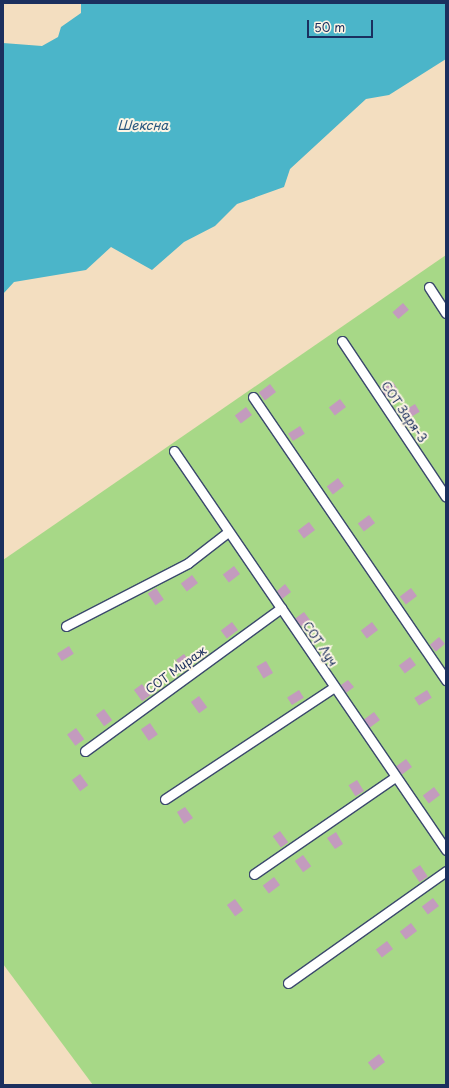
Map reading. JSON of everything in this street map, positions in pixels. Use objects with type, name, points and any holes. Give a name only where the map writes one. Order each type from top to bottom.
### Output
[{"type":"street","points":[[428,287],[446,313]]},
{"type":"street","name":"СОТ Заря-3","points":[[342,341],[446,497]]},
{"type":"street","points":[[253,397],[446,680]]},
{"type":"street","name":"СОТ Луч","points":[[174,451],[395,778],[446,850]]},
{"type":"street","points":[[66,626],[188,563],[228,532]]},
{"type":"street","name":"СОТ Мираж","points":[[86,751],[281,608]]},
{"type":"street","points":[[165,799],[334,687]]},
{"type":"street","points":[[254,874],[395,778]]},
{"type":"street","points":[[288,984],[446,871]]},
{"type":"green space","points":[[446,255],[446,1085],[93,1085],[3,964],[3,560]]},
{"type":"water","name":"Шексна","points":[[81,3],[446,3],[446,59],[389,95],[366,99],[290,169],[284,187],[237,204],[215,226],[184,242],[152,270],[111,247],[86,270],[14,282],[3,294],[3,43],[42,46],[58,37],[61,27],[81,13]]},
{"type":"building","points":[[403,303],[409,310],[398,319],[392,312]]},
{"type":"building","points":[[393,382],[398,390],[386,397],[381,389]]},
{"type":"building","points":[[270,384],[276,392],[265,400],[259,392]]},
{"type":"building","points":[[340,399],[346,407],[335,415],[329,407]]},
{"type":"building","points":[[415,404],[420,412],[408,419],[403,411]]},
{"type":"building","points":[[246,407],[252,415],[241,423],[235,415]]},
{"type":"building","points":[[300,426],[305,434],[293,441],[288,433]]},
{"type":"building","points":[[338,478],[344,486],[333,494],[327,486]]},
{"type":"building","points":[[369,515],[375,523],[364,531],[358,523]]},
{"type":"building","points":[[309,522],[315,530],[304,538],[298,530]]},
{"type":"building","points":[[234,566],[240,574],[229,582],[223,574]]},
{"type":"building","points":[[192,575],[198,583],[187,591],[181,583]]},
{"type":"building","points":[[285,584],[291,592],[282,599],[277,591]]},
{"type":"building","points":[[156,588],[164,600],[156,605],[148,594]]},
{"type":"building","points":[[411,588],[417,596],[406,604],[400,596]]},
{"type":"building","points":[[304,612],[310,620],[301,627],[295,619]]},
{"type":"building","points":[[232,622],[238,630],[227,638],[221,630]]},
{"type":"building","points":[[372,622],[378,630],[367,638],[361,630]]},
{"type":"building","points":[[439,637],[445,644],[436,652],[430,645]]},
{"type":"building","points":[[69,646],[74,654],[62,661],[57,653]]},
{"type":"building","points":[[184,654],[192,665],[184,671],[176,660]]},
{"type":"building","points":[[410,657],[416,665],[405,673],[399,665]]},
{"type":"building","points":[[266,661],[273,673],[263,679],[256,666]]},
{"type":"building","points":[[348,680],[354,687],[346,693],[341,685]]},
{"type":"building","points":[[142,684],[150,695],[142,701],[134,690]]},
{"type":"building","points":[[299,690],[304,698],[292,705],[287,697]]},
{"type":"building","points":[[427,690],[432,698],[419,706],[414,698]]},
{"type":"building","points":[[199,696],[207,707],[199,713],[191,702]]},
{"type":"building","points":[[104,709],[112,720],[104,726],[96,715]]},
{"type":"building","points":[[374,712],[380,720],[370,728],[364,720]]},
{"type":"building","points":[[150,723],[158,735],[149,741],[141,729]]},
{"type":"building","points":[[76,728],[84,739],[75,746],[67,734]]},
{"type":"building","points":[[406,759],[412,767],[402,775],[396,767]]},
{"type":"building","points":[[80,774],[88,785],[80,791],[72,780]]},
{"type":"building","points":[[357,780],[364,791],[355,796],[349,785]]},
{"type":"building","points":[[434,787],[440,795],[429,803],[423,795]]},
{"type":"building","points":[[185,807],[193,818],[184,824],[177,812]]},
{"type":"building","points":[[280,831],[288,842],[281,848],[273,836]]},
{"type":"building","points":[[336,832],[343,844],[335,849],[327,838]]},
{"type":"building","points":[[303,855],[311,866],[303,872],[295,861]]},
{"type":"building","points":[[420,865],[428,877],[420,882],[412,871]]},
{"type":"building","points":[[274,877],[280,885],[269,893],[263,885]]},
{"type":"building","points":[[433,898],[439,906],[428,914],[422,906]]},
{"type":"building","points":[[235,899],[243,910],[235,916],[227,905]]},
{"type":"building","points":[[411,923],[417,931],[406,939],[400,931]]},
{"type":"building","points":[[387,941],[393,949],[382,957],[376,949]]},
{"type":"building","points":[[379,1054],[385,1062],[374,1070],[368,1062]]}]
